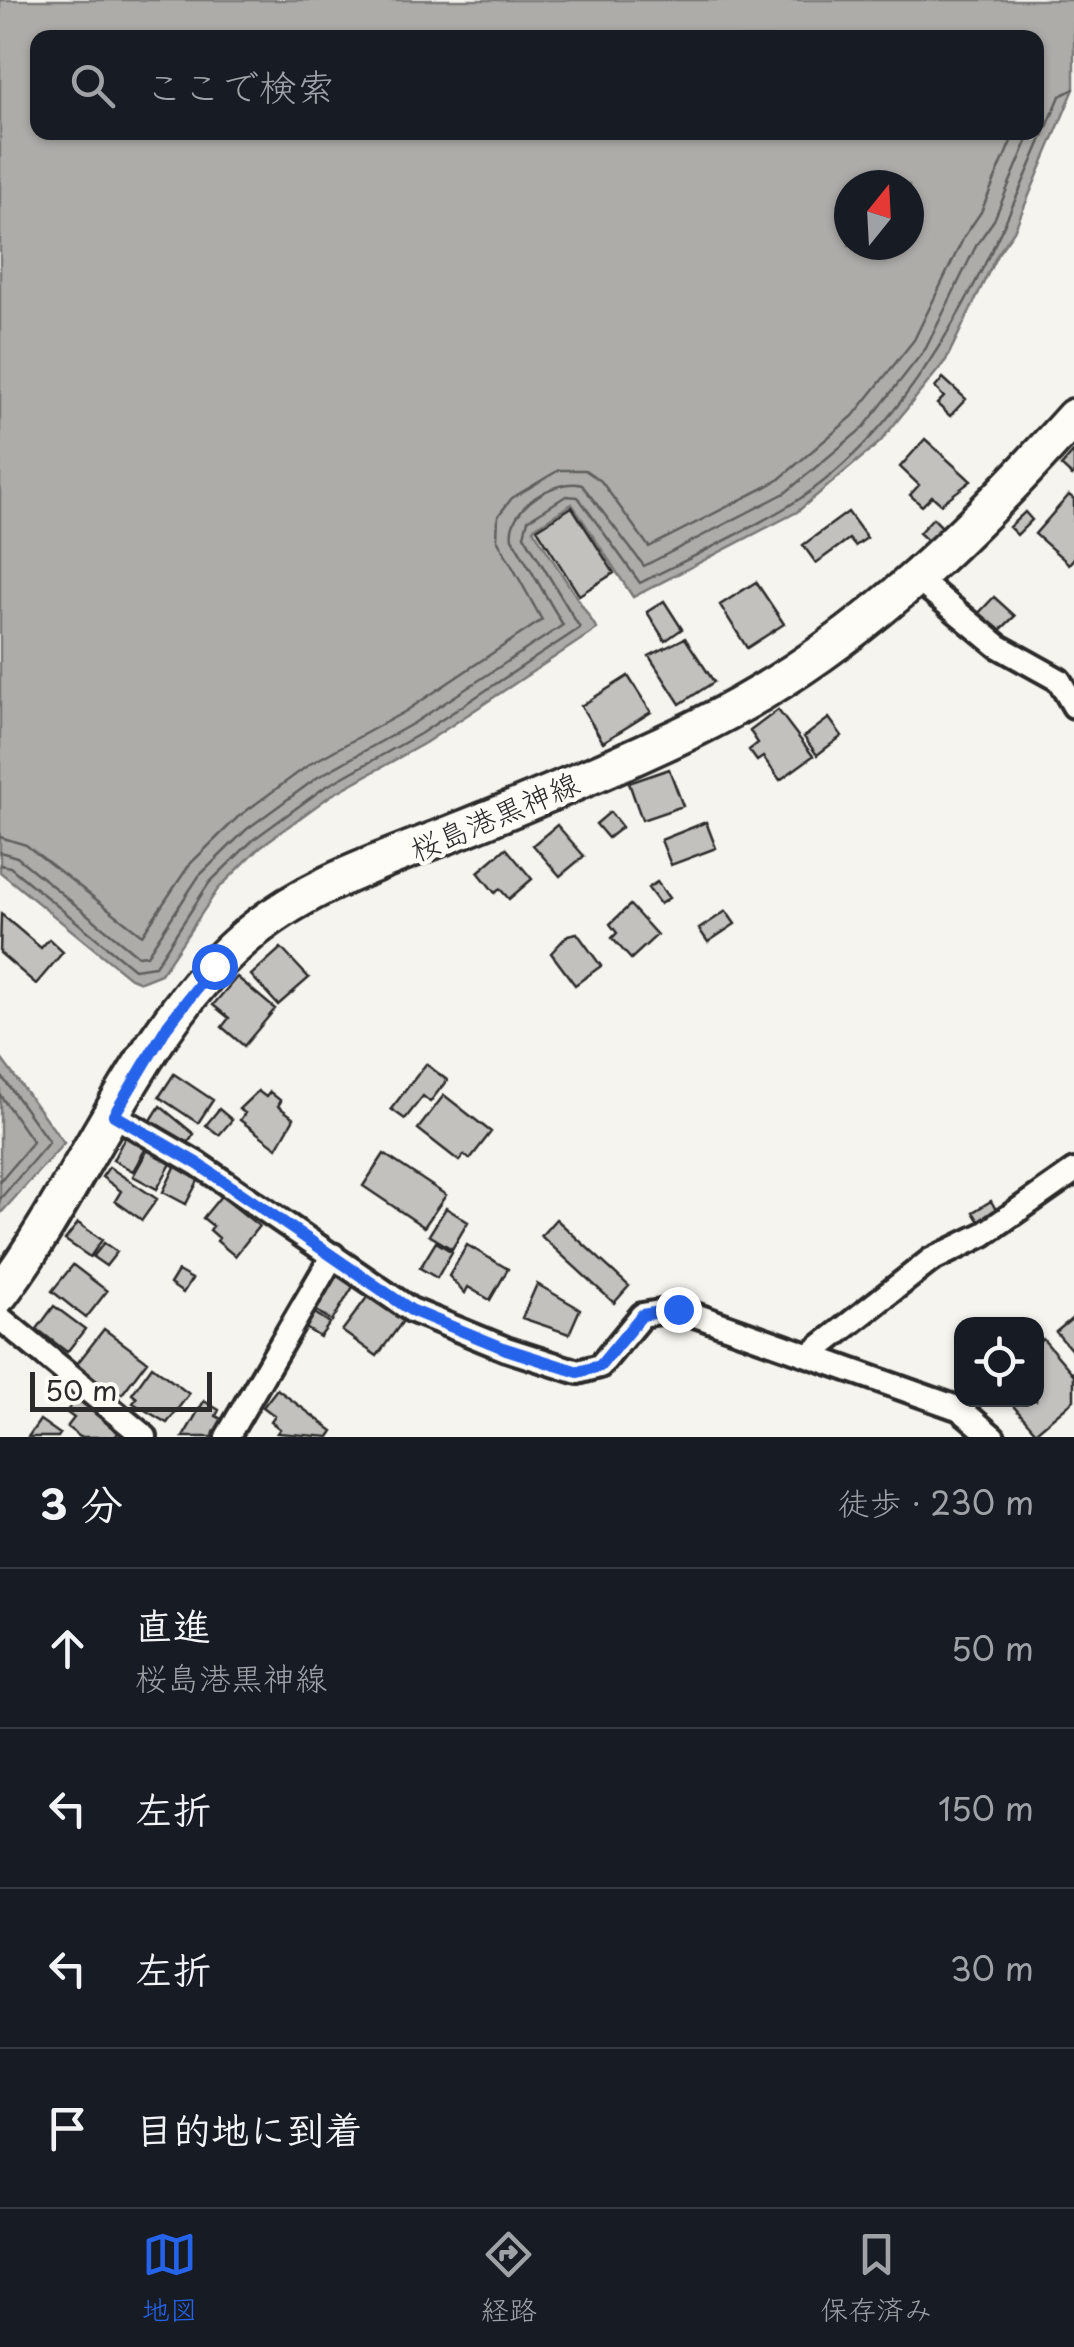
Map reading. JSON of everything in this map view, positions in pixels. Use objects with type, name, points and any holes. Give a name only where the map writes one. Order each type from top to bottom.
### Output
[{"type":"main road","name":"桜島港黒神線","points":[[0,1294],[46,1228],[193,992],[228,952],[268,919],[347,875],[707,722],[800,667],[958,543],[1074,416]]},
{"type":"street","points":[[916,579],[998,646],[1059,680],[1074,706]]},
{"type":"street","points":[[114,1115],[198,1164],[411,1310],[506,1349],[578,1372],[600,1366],[642,1315],[660,1308],[678,1309],[960,1409],[993,1437]]},
{"type":"street","points":[[811,1354],[931,1260],[984,1234],[1074,1171]]},
{"type":"street","points":[[228,1437],[334,1256]]},
{"type":"street","points":[[0,1318],[145,1437]]},
{"type":"water","points":[[0,0],[1074,0],[1074,89],[1014,231],[997,255],[946,360],[880,442],[797,512],[633,597],[572,504],[533,529],[597,629],[425,743],[330,796],[260,847],[218,889],[161,974],[141,982],[130,978],[0,872]]},
{"type":"water","points":[[0,1057],[64,1143],[0,1214]]},
{"type":"building","points":[[943,378],[966,399],[950,416],[937,404],[944,397],[935,388]]},
{"type":"building","points":[[925,439],[971,481],[941,504],[932,496],[922,506],[910,495],[919,485],[900,467]]},
{"type":"building","points":[[1074,451],[1074,473],[1072,476],[1061,466]]},
{"type":"building","points":[[1069,495],[1074,499],[1074,558],[1069,564],[1035,534]]},
{"type":"building","points":[[572,507],[614,573],[579,595],[537,529]]},
{"type":"building","points":[[848,512],[867,538],[855,546],[849,539],[816,563],[803,545]]},
{"type":"building","points":[[1025,512],[1032,520],[1017,535],[1009,527]]},
{"type":"building","points":[[933,518],[943,528],[929,542],[919,533]]},
{"type":"building","points":[[756,582],[784,624],[747,648],[720,605]]},
{"type":"building","points":[[994,597],[1015,616],[996,634],[976,616]]},
{"type":"building","points":[[664,601],[682,629],[665,641],[647,612]]},
{"type":"building","points":[[685,638],[714,682],[680,704],[649,656]]},
{"type":"building","points":[[628,676],[651,712],[603,742],[581,706]]},
{"type":"building","points":[[778,710],[813,756],[780,780],[763,757],[757,761],[749,750],[758,743],[750,731]]},
{"type":"building","points":[[829,718],[842,736],[817,755],[804,737]]},
{"type":"building","points":[[669,769],[683,806],[642,820],[629,783]]},
{"type":"building","points":[[610,812],[622,827],[608,838],[596,824]]},
{"type":"building","points":[[706,822],[716,848],[671,865],[661,840]]},
{"type":"building","points":[[557,825],[584,856],[560,876],[533,845]]},
{"type":"building","points":[[506,848],[532,879],[509,899],[500,889],[495,893],[478,872]]},
{"type":"building","points":[[657,882],[669,898],[660,904],[648,888]]},
{"type":"building","points":[[630,905],[657,935],[631,959],[612,938],[617,933],[610,924]]},
{"type":"building","points":[[726,911],[735,924],[708,942],[699,929]]},
{"type":"building","points":[[1,914],[41,948],[49,939],[63,952],[36,984],[0,953]]},
{"type":"building","points":[[577,933],[601,966],[575,985],[551,953],[568,935]]},
{"type":"building","points":[[281,948],[309,978],[278,1005],[251,975]]},
{"type":"building","points":[[237,977],[275,1009],[244,1046],[222,1027],[229,1018],[213,1005]]},
{"type":"building","points":[[426,1064],[447,1080],[430,1102],[423,1096],[405,1119],[391,1109]]},
{"type":"building","points":[[174,1074],[213,1100],[198,1123],[159,1097]]},
{"type":"building","points":[[258,1091],[266,1097],[270,1092],[281,1101],[278,1106],[294,1118],[277,1148],[240,1120],[245,1113],[239,1109]]},
{"type":"building","points":[[444,1095],[491,1132],[470,1159],[464,1155],[459,1161],[418,1129]]},
{"type":"building","points":[[160,1106],[194,1134],[184,1149],[148,1125]]},
{"type":"building","points":[[219,1109],[232,1120],[219,1135],[206,1125]]},
{"type":"building","points":[[126,1135],[147,1146],[133,1171],[113,1160]]},
{"type":"building","points":[[150,1146],[173,1160],[157,1189],[133,1176]]},
{"type":"building","points":[[384,1154],[446,1195],[424,1227],[363,1186]]},
{"type":"building","points":[[177,1163],[201,1175],[186,1204],[163,1192]]},
{"type":"building","points":[[109,1167],[157,1199],[142,1220],[115,1201],[121,1191],[102,1177]]},
{"type":"building","points":[[221,1196],[259,1226],[235,1256],[217,1241],[219,1238],[210,1230],[213,1226],[203,1218]]},
{"type":"building","points":[[991,1201],[999,1215],[981,1225],[973,1212]]},
{"type":"building","points":[[446,1208],[468,1222],[452,1249],[429,1235]]},
{"type":"building","points":[[556,1219],[629,1286],[614,1303],[541,1236]]},
{"type":"building","points":[[78,1223],[102,1240],[90,1257],[65,1240]]},
{"type":"building","points":[[436,1242],[452,1252],[437,1278],[420,1268]]},
{"type":"building","points":[[104,1243],[117,1252],[106,1266],[93,1257]]},
{"type":"building","points":[[467,1245],[508,1269],[490,1300],[468,1287],[465,1293],[449,1276]]},
{"type":"building","points":[[73,1265],[107,1291],[86,1318],[52,1291]]},
{"type":"building","points":[[335,1269],[356,1282],[332,1321],[311,1307]]},
{"type":"building","points":[[178,1271],[192,1279],[183,1293],[170,1284]]},
{"type":"building","points":[[537,1284],[580,1309],[569,1334],[522,1318]]},
{"type":"building","points":[[368,1296],[403,1321],[377,1356],[342,1331]]},
{"type":"building","points":[[54,1306],[85,1329],[67,1352],[37,1329]]},
{"type":"building","points":[[310,1310],[330,1323],[320,1337],[301,1325]]},
{"type":"building","points":[[1074,1317],[1074,1353],[1056,1332]]},
{"type":"building","points":[[104,1329],[147,1361],[122,1394],[104,1381],[99,1388],[73,1369]]},
{"type":"building","points":[[1044,1340],[1074,1375],[1074,1400],[1036,1432],[1014,1407],[1044,1407]]},
{"type":"building","points":[[152,1366],[189,1394],[167,1423],[133,1403],[137,1398],[132,1394]]},
{"type":"building","points":[[277,1389],[333,1431],[329,1437],[277,1433],[280,1429],[271,1422],[275,1416],[263,1407]]},
{"type":"building","points":[[81,1394],[123,1427],[115,1437],[80,1437],[67,1427],[74,1418],[66,1412]]},
{"type":"building","points":[[204,1401],[219,1410],[216,1416],[227,1422],[219,1437],[183,1437]]},
{"type":"building","points":[[40,1420],[60,1434],[58,1437],[28,1437]]},
{"type":"route","points":[[214,966],[168,1025],[114,1115],[198,1164],[411,1310],[506,1349],[578,1372],[600,1366],[642,1315],[660,1308],[678,1309]]}]
